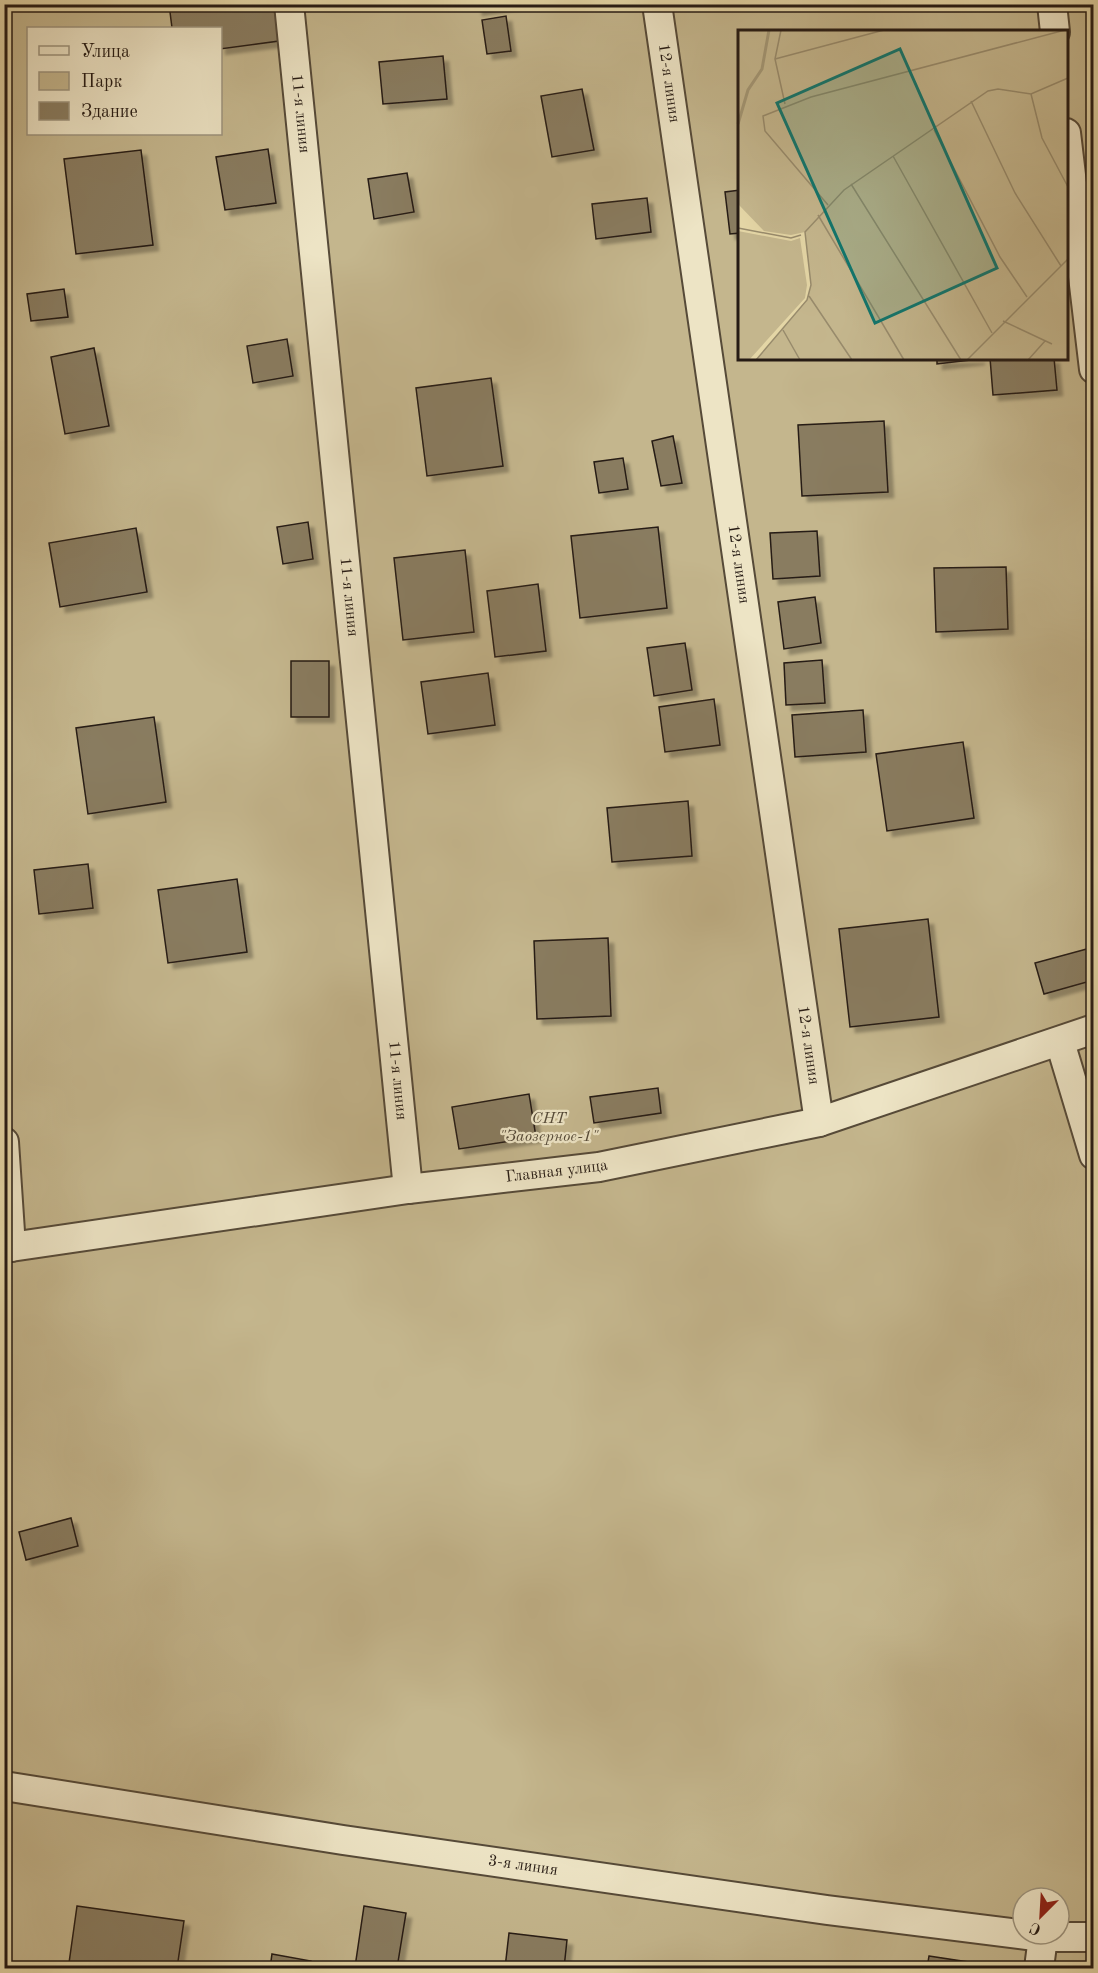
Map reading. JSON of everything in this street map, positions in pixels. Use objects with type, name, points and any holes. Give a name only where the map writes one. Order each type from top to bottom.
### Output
[{"type":"street","name":"11-я линия","points":[[289,4],[408,1189]]},
{"type":"street","name":"12-я линия","points":[[657,4],[819,1122]]},
{"type":"street","points":[[1052,4],[1055,30]]},
{"type":"street","points":[[1068,150],[1094,369]]},
{"type":"street","name":"Главная улица","points":[[8,1248],[408,1189],[599,1167],[819,1122],[1094,1029]]},
{"type":"street","points":[[1060,1042],[1094,1155]]},
{"type":"street","points":[[4,1142],[8,1248]]},
{"type":"street","name":"3-я линия","points":[[4,1786],[343,1840],[827,1910],[1011,1933]]},
{"type":"street","name":"3-я линия","points":[[1071,1937],[1094,1937]]},
{"type":"street","points":[[1040,1968],[1042,1946]]},
{"type":"green space","name":"СНТ \"Заозерное-1\"","points":[[5,5],[1093,5],[1093,1968],[5,1968]]},
{"type":"building","points":[[169,4],[274,4],[279,41],[222,49],[222,27],[172,27]]},
{"type":"building","points":[[476,4],[515,4],[477,10]]},
{"type":"building","points":[[506,16],[511,51],[487,54],[482,20]]},
{"type":"building","points":[[443,56],[447,99],[383,104],[379,62]]},
{"type":"building","points":[[582,89],[594,150],[552,157],[541,96]]},
{"type":"building","points":[[268,149],[276,203],[225,210],[216,157]]},
{"type":"building","points":[[141,150],[153,245],[76,254],[64,159]]},
{"type":"building","points":[[407,173],[414,212],[374,219],[368,179]]},
{"type":"building","points":[[738,190],[738,233],[730,234],[725,192]]},
{"type":"building","points":[[647,198],[651,232],[596,239],[592,204]]},
{"type":"building","points":[[64,289],[68,317],[31,321],[27,294]]},
{"type":"building","points":[[287,339],[293,376],[253,383],[247,346]]},
{"type":"building","points":[[94,348],[109,426],[65,434],[51,357]]},
{"type":"building","points":[[937,360],[971,360],[937,364]]},
{"type":"building","points":[[990,360],[1054,360],[1057,390],[993,395]]},
{"type":"building","points":[[491,378],[503,466],[427,476],[416,388]]},
{"type":"building","points":[[884,421],[888,492],[802,496],[798,425]]},
{"type":"building","points":[[673,436],[682,483],[661,486],[652,441]]},
{"type":"building","points":[[623,458],[628,489],[599,493],[594,462]]},
{"type":"building","points":[[308,522],[313,559],[283,564],[277,527]]},
{"type":"building","points":[[658,527],[667,608],[580,618],[571,536]]},
{"type":"building","points":[[136,528],[147,592],[60,607],[49,543]]},
{"type":"building","points":[[817,531],[820,576],[773,579],[770,533]]},
{"type":"building","points":[[465,550],[474,632],[403,640],[394,558]]},
{"type":"building","points":[[1006,567],[1008,629],[936,632],[934,568]]},
{"type":"building","points":[[538,584],[546,651],[495,657],[487,591]]},
{"type":"building","points":[[815,597],[821,643],[784,649],[778,602]]},
{"type":"building","points":[[685,643],[692,690],[654,696],[647,648]]},
{"type":"building","points":[[822,660],[825,703],[786,705],[784,663]]},
{"type":"building","points":[[291,661],[329,661],[329,717],[291,717]]},
{"type":"building","points":[[488,673],[495,725],[428,734],[421,682]]},
{"type":"building","points":[[714,699],[720,745],[665,752],[659,707]]},
{"type":"building","points":[[863,710],[866,752],[795,757],[792,715]]},
{"type":"building","points":[[154,717],[166,802],[88,814],[76,728]]},
{"type":"building","points":[[963,742],[974,818],[887,831],[876,754]]},
{"type":"building","points":[[688,801],[692,856],[612,862],[607,808]]},
{"type":"building","points":[[88,864],[93,908],[39,914],[34,870]]},
{"type":"building","points":[[237,879],[247,952],[168,963],[158,890]]},
{"type":"building","points":[[928,919],[939,1017],[850,1027],[839,929]]},
{"type":"building","points":[[608,938],[611,1016],[537,1019],[534,941]]},
{"type":"building","points":[[1094,947],[1094,980],[1044,994],[1035,963]]},
{"type":"building","points":[[658,1088],[661,1113],[594,1123],[590,1097]]},
{"type":"building","points":[[529,1094],[536,1137],[459,1149],[452,1107]]},
{"type":"building","points":[[71,1518],[78,1546],[26,1560],[19,1532]]},
{"type":"building","points":[[77,1906],[184,1921],[177,1968],[104,1968],[69,1963]]},
{"type":"building","points":[[364,1906],[406,1913],[397,1968],[355,1967]]},
{"type":"building","points":[[509,1933],[567,1940],[564,1968],[505,1968]]},
{"type":"building","points":[[272,1954],[311,1961],[310,1968],[270,1968]]},
{"type":"building","points":[[929,1956],[968,1962],[967,1968],[927,1968]]}]
